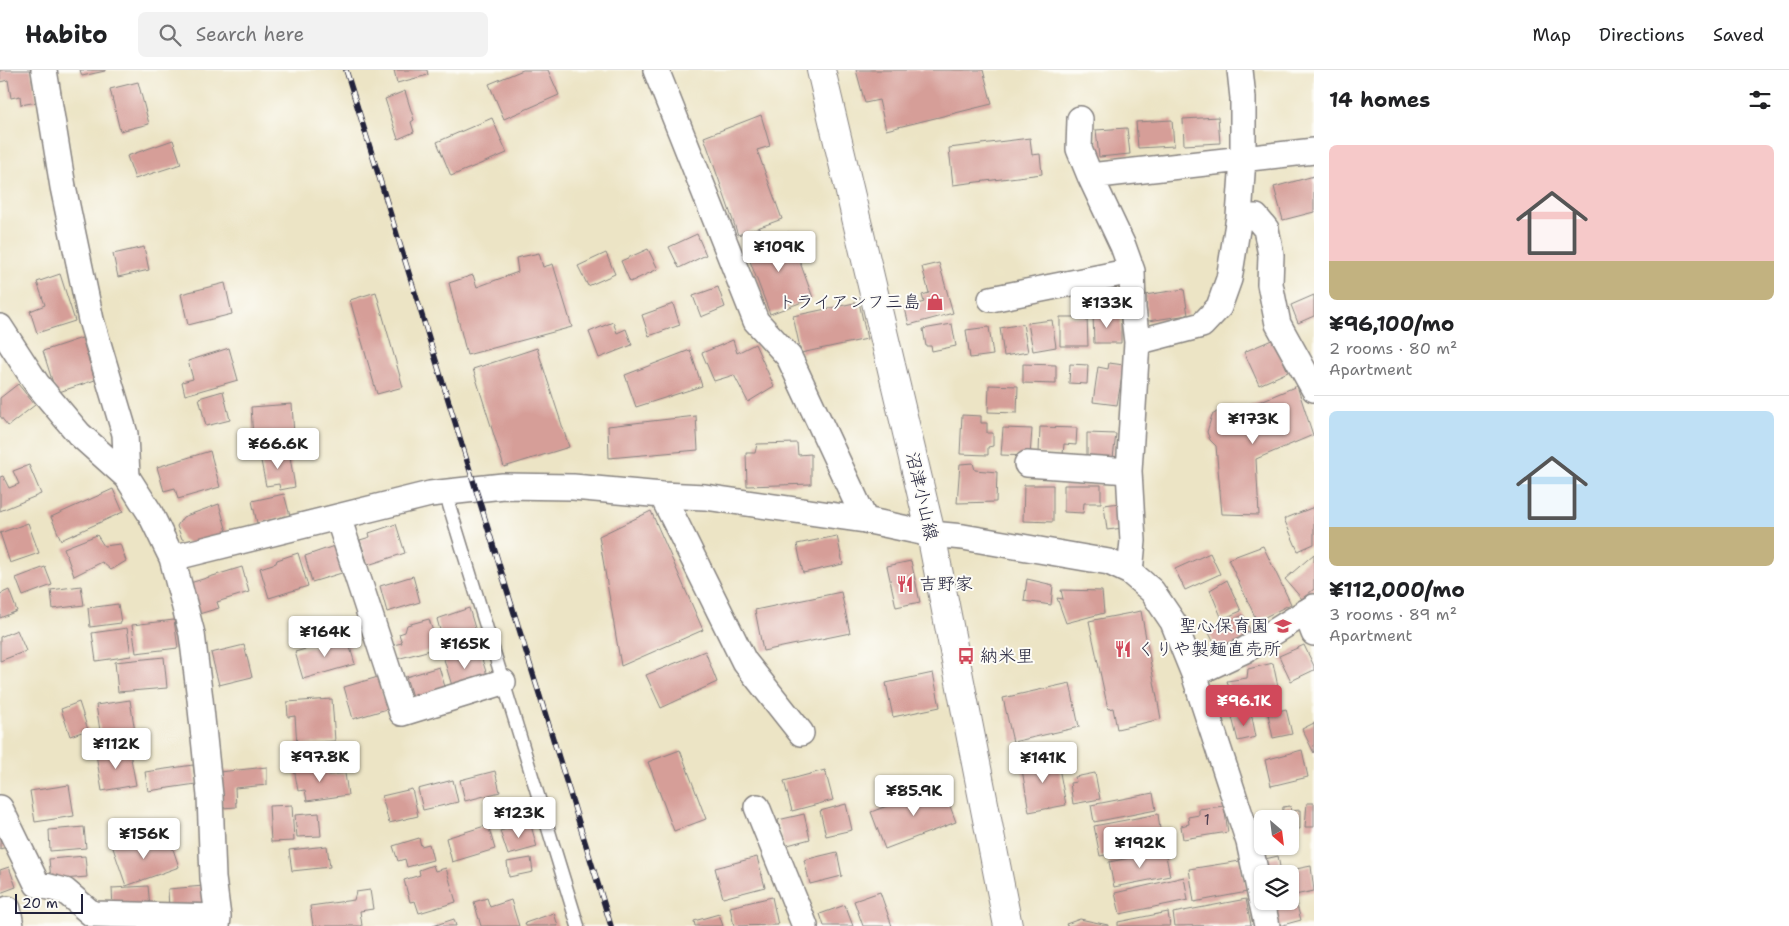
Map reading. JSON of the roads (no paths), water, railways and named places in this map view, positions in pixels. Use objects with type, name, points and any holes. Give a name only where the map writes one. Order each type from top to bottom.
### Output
[{"type":"main road","name":"沼津小山線","points":[[821,70],[931,534],[1008,926]]},
{"type":"street","points":[[44,70],[63,187],[91,320],[125,434],[127,477]]},
{"type":"street","points":[[656,70],[756,320],[789,357],[865,520]]},
{"type":"street","points":[[1137,342],[1202,325],[1219,307],[1229,279],[1238,217],[1243,159],[1243,98],[1240,70]]},
{"type":"street","points":[[1080,119],[1079,149],[1123,246],[1132,271],[1133,309],[1137,342],[1129,472],[1133,541],[1130,572]]},
{"type":"street","points":[[1090,176],[1314,151]]},
{"type":"street","points":[[1238,217],[1256,217],[1266,229],[1271,254],[1270,284],[1278,324],[1314,389]]},
{"type":"street","points":[[991,299],[1132,271]]},
{"type":"street","points":[[0,327],[37,384],[79,434],[127,477],[150,513],[172,558],[192,634],[210,796],[217,921],[92,914],[65,891],[37,884],[0,808]]},
{"type":"street","points":[[1027,464],[1129,472]]},
{"type":"street","points":[[172,558],[430,494],[503,486],[573,487],[705,498],[865,520],[931,534],[963,537],[1109,562],[1130,572],[1152,591],[1172,622],[1194,674],[1249,842],[1267,926]]},
{"type":"street","points":[[662,495],[744,661],[801,733]]},
{"type":"street","points":[[338,517],[402,713],[503,682]]},
{"type":"street","points":[[1194,674],[1311,617]]},
{"type":"street","points":[[757,807],[805,926]]},
{"type":"lane","points":[[445,492],[578,926]]},
{"type":"railway","points":[[346,70],[611,926]]},
{"type":"place","name":"トライアンフ三島","points":[[935,302]]},
{"type":"place","name":"吉野家","points":[[905,584]]},
{"type":"place","name":"聖心保育園","points":[[1283,626]]},
{"type":"place","name":"くりや製麺直売所","points":[[1123,649]]},
{"type":"place","name":"納米里","points":[[966,656]]}]
